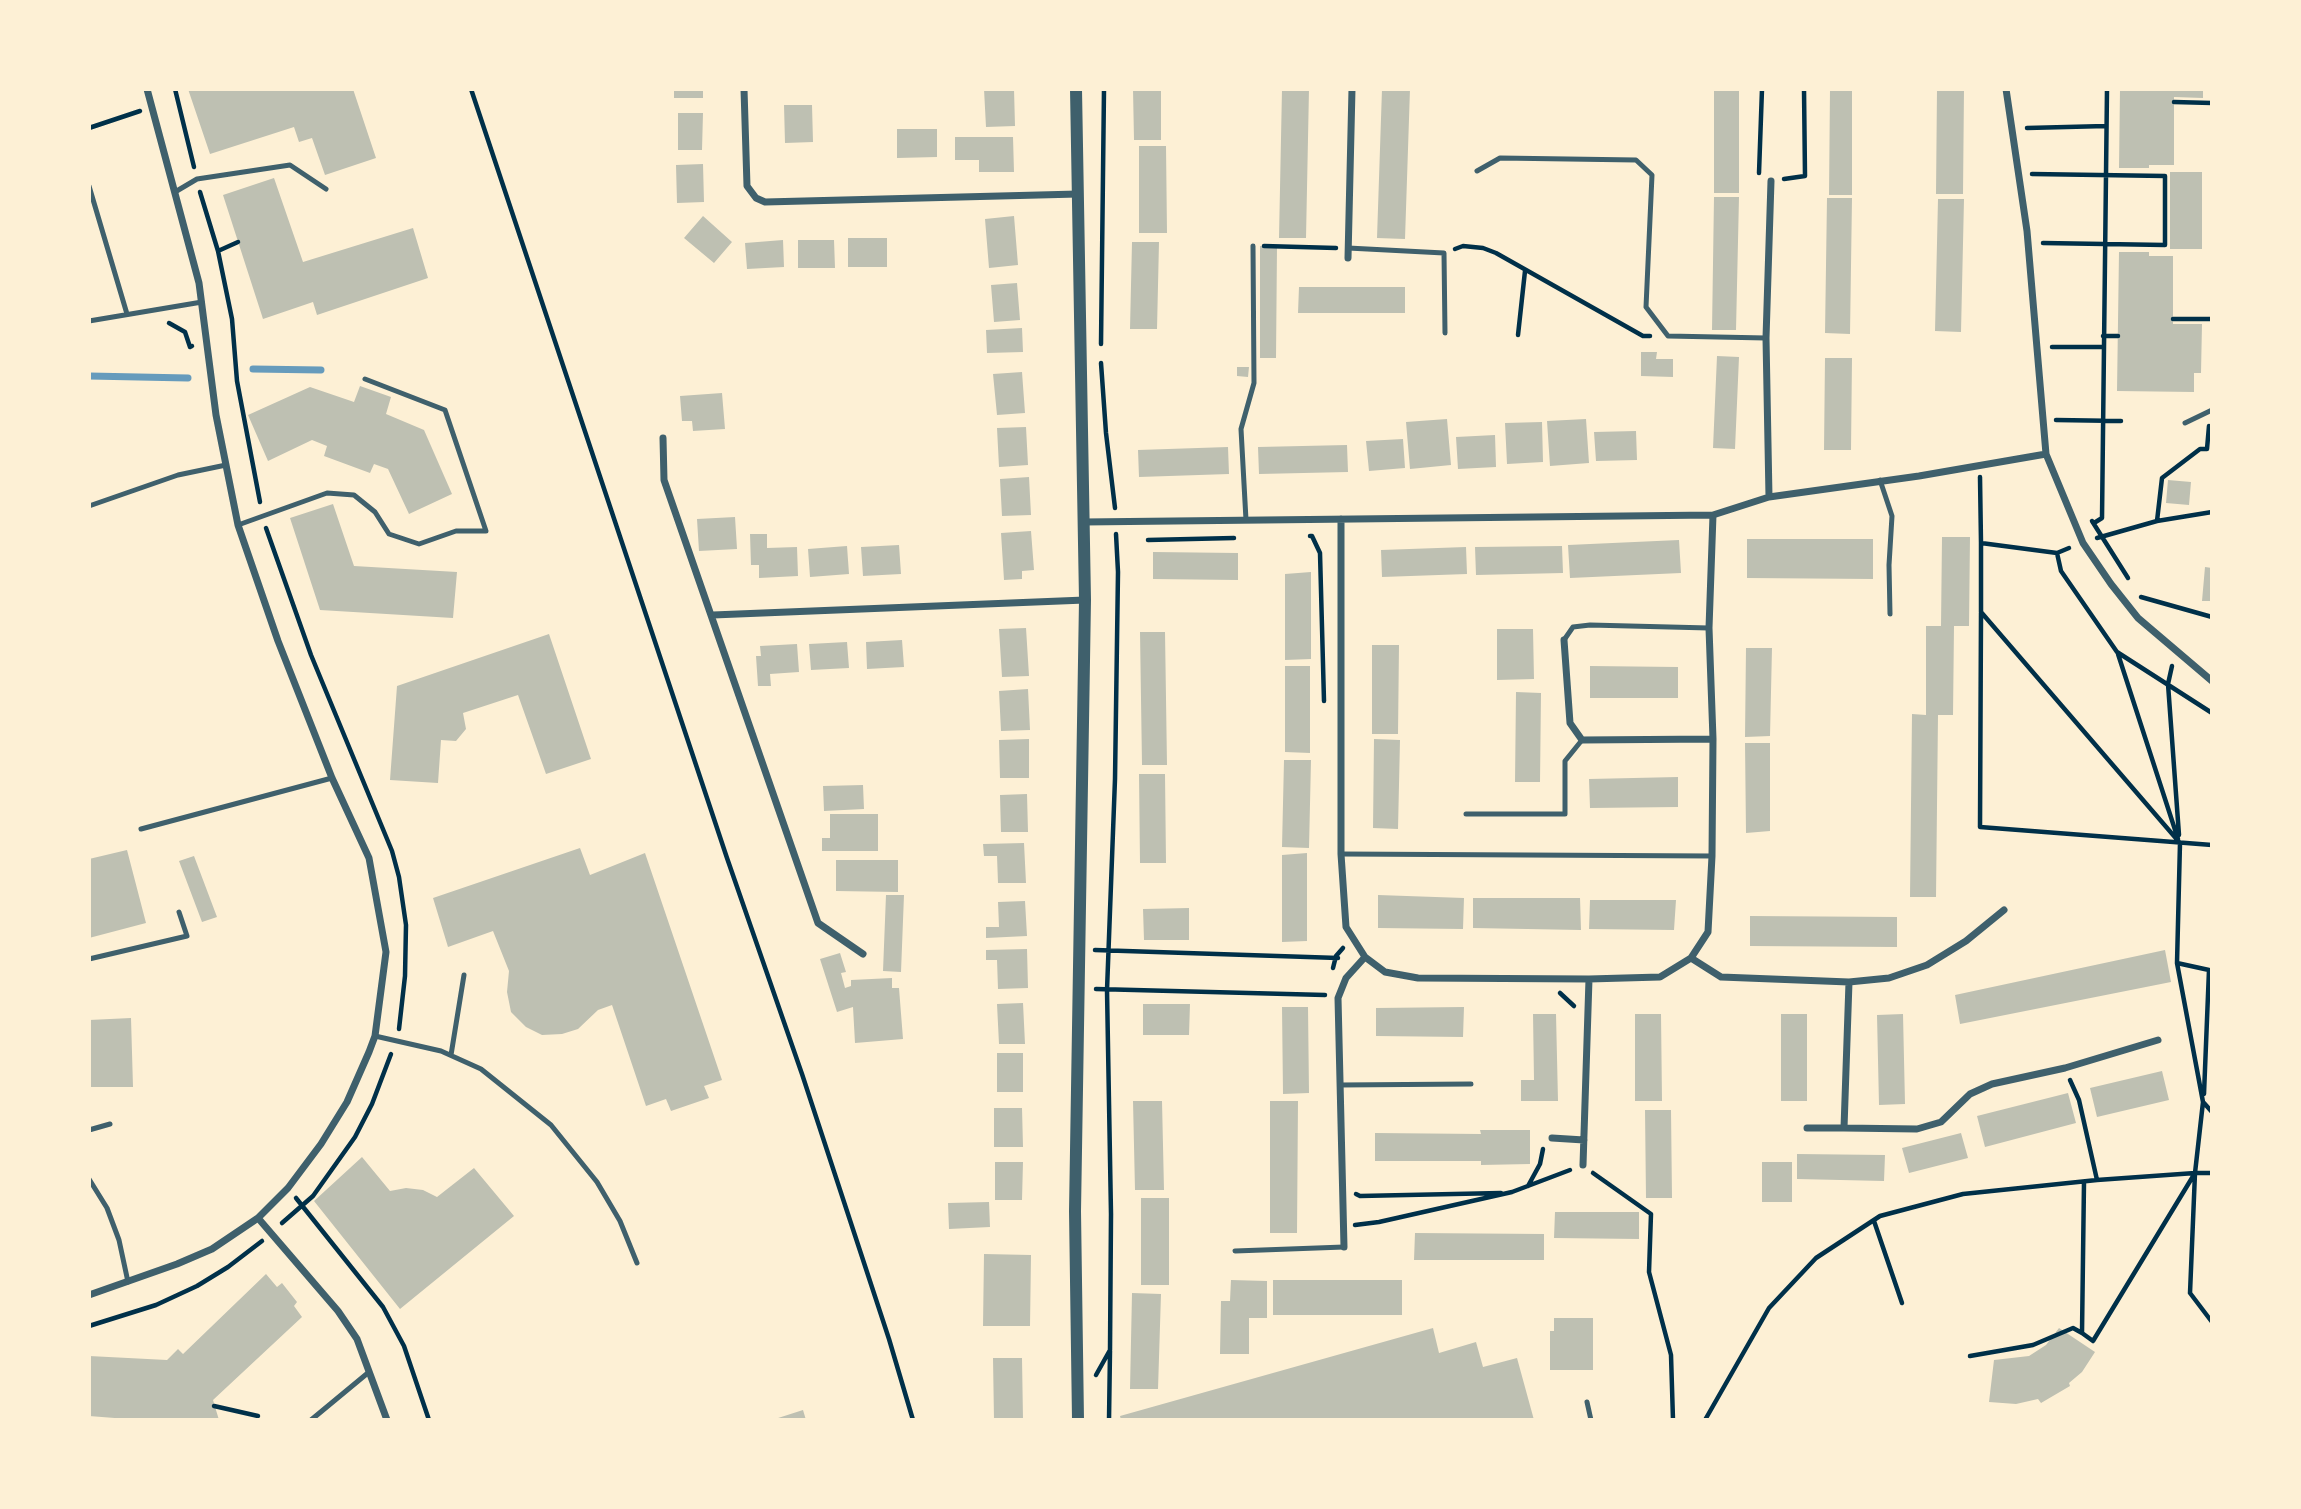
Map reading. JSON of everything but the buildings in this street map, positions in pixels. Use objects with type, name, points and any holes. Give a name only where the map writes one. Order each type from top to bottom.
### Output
[{"type":"street","points":[[89,1295],[212,1249],[258,1217],[288,1188],[321,1144],[347,1102],[375,1036],[386,952],[369,858],[332,778],[278,641],[238,525],[216,415],[199,283],[147,89]]},
{"type":"street","points":[[744,89],[747,186],[755,198],[765,202],[1078,194]]},
{"type":"street","points":[[1076,89],[1085,600],[1075,1212],[1078,1413]]},
{"type":"street","points":[[1348,258],[1352,89]]},
{"type":"street","points":[[2006,89],[2028,243],[2046,454],[2083,543],[2111,584],[2138,618],[2212,681]]},
{"type":"street","points":[[1769,497],[1766,338],[1771,181]]},
{"type":"street","points":[[663,438],[664,480],[818,923],[863,954]]},
{"type":"street","points":[[1084,522],[1713,515],[1769,497],[2046,454]]},
{"type":"street","points":[[1341,519],[1341,854],[1346,927],[1366,957],[1385,972],[1418,978],[1589,979],[1660,977],[1691,958],[1708,932],[1712,856],[1713,739],[1709,628],[1713,515]]},
{"type":"street","points":[[713,615],[1085,600]]},
{"type":"street","points":[[1564,640],[1570,723],[1582,740],[1713,739]]},
{"type":"street","points":[[1691,958],[1720,978],[1849,982],[1889,978],[1927,965],[1966,941],[2004,910]]},
{"type":"street","points":[[1344,1247],[1338,998],[1346,978],[1366,957]]},
{"type":"street","points":[[1583,1165],[1589,979]]},
{"type":"street","points":[[1844,1128],[1849,982]]},
{"type":"street","points":[[1807,1128],[1917,1129],[1941,1122],[1970,1094],[1992,1084],[2064,1068],[2158,1040]]},
{"type":"street","points":[[1552,1138],[1584,1140]]},
{"type":"street","points":[[258,1217],[338,1311],[357,1339],[387,1420]]},
{"type":"lane","points":[[1477,171],[1500,158],[1636,160],[1652,175],[1646,307],[1668,336],[1766,338]]},
{"type":"lane","points":[[175,192],[197,179],[290,165],[326,188]]},
{"type":"lane","points":[[89,186],[127,314]]},
{"type":"lane","points":[[1246,520],[1241,429],[1254,383],[1253,246]]},
{"type":"lane","points":[[1348,248],[1444,253],[1445,333]]},
{"type":"lane","points":[[89,321],[202,302]]},
{"type":"lane","points":[[238,525],[327,493],[354,495],[374,512],[389,534],[419,544],[456,531],[485,531],[445,410],[365,379]]},
{"type":"lane","points":[[2185,423],[2212,410]]},
{"type":"lane","points":[[89,506],[178,475],[226,465]]},
{"type":"lane","points":[[1880,480],[1892,516],[1890,614]]},
{"type":"lane","points":[[1564,640],[1573,627],[1590,625],[1709,628]]},
{"type":"lane","points":[[1466,814],[1565,814],[1565,761],[1582,740]]},
{"type":"lane","points":[[141,830],[332,778]]},
{"type":"lane","points":[[1341,854],[1712,856]]},
{"type":"lane","points":[[89,959],[187,936],[179,912]]},
{"type":"lane","points":[[451,1055],[464,975]]},
{"type":"lane","points":[[375,1036],[451,1055],[481,1069],[551,1125],[597,1182],[620,1221],[637,1263]]},
{"type":"lane","points":[[1340,1085],[1471,1084]]},
{"type":"lane","points":[[89,1130],[110,1124]]},
{"type":"lane","points":[[89,1179],[107,1208],[120,1240],[128,1282]]},
{"type":"lane","points":[[1235,1251],[1344,1247]]},
{"type":"lane","points":[[311,1420],[369,1372]]},
{"type":"lane","points":[[1587,1402],[1591,1420]]},
{"type":"path","points":[[89,1326],[156,1305],[197,1286],[246,1254],[303,1205],[335,1167],[372,1104],[396,1040],[402,1010],[406,947],[399,877],[392,851],[293,609],[262,516],[237,381],[232,319],[218,251],[175,89]]},
{"type":"path","points":[[471,89],[727,858],[807,1088],[913,1420]]},
{"type":"path","points":[[1104,89],[1100,357],[1118,572],[1115,779],[1107,990],[1111,1213],[1109,1420]]},
{"type":"path","points":[[1762,89],[1759,176],[1771,181],[1805,176],[1804,89]]},
{"type":"path","points":[[2094,523],[2102,518],[2107,89]]},
{"type":"path","points":[[2174,102],[2212,103]]},
{"type":"path","points":[[89,128],[152,107]]},
{"type":"path","points":[[2011,128],[2106,126]]},
{"type":"path","points":[[2018,174],[2165,176],[2165,245],[2028,243]]},
{"type":"path","points":[[218,251],[238,242]]},
{"type":"path","points":[[1253,246],[1348,248]]},
{"type":"path","points":[[1444,253],[1463,246],[1483,248],[1643,336],[1668,336]]},
{"type":"path","points":[[1518,335],[1525,271]]},
{"type":"path","points":[[2173,319],[2212,319]]},
{"type":"path","points":[[165,321],[184,332],[190,347],[234,342]]},
{"type":"path","points":[[2104,336],[2118,336]]},
{"type":"path","points":[[2038,347],[2103,347]]},
{"type":"path","points":[[2044,420],[2121,421]]},
{"type":"path","points":[[2158,521],[2162,478],[2200,449],[2207,449],[2209,426],[2212,426]]},
{"type":"path","points":[[1979,465],[1980,827],[2212,845]]},
{"type":"path","points":[[2087,512],[2141,598],[2212,617]]},
{"type":"path","points":[[2101,536],[2158,521],[2212,512]]},
{"type":"path","points":[[1298,536],[1312,536],[1321,553],[1324,705]]},
{"type":"path","points":[[1148,540],[1243,538]]},
{"type":"path","points":[[1981,543],[2057,553],[2083,543]]},
{"type":"path","points":[[2057,553],[2061,571],[2118,652],[2179,843]]},
{"type":"path","points":[[1981,612],[2179,843]]},
{"type":"path","points":[[2118,652],[2212,713]]},
{"type":"path","points":[[2176,652],[2168,684],[2179,843],[2177,963],[2203,1102],[2212,1112]]},
{"type":"path","points":[[1333,969],[1336,956],[1343,949],[1339,941]]},
{"type":"path","points":[[1108,950],[1336,956]]},
{"type":"path","points":[[2177,963],[2210,971],[2190,1293],[2212,1322]]},
{"type":"path","points":[[1107,990],[1328,995]]},
{"type":"path","points":[[1559,992],[1570,1002],[1577,1015]]},
{"type":"path","points":[[2064,1068],[2079,1100],[2096,1180]]},
{"type":"path","points":[[1528,1187],[1540,1164],[1543,1138]]},
{"type":"path","points":[[1344,1226],[1379,1222],[1512,1192],[1583,1165],[1651,1213],[1649,1272],[1671,1356],[1673,1420]]},
{"type":"path","points":[[1970,1356],[2033,1345],[2073,1328],[2093,1341],[2196,1172]]},
{"type":"path","points":[[1705,1420],[1769,1308],[1816,1258],[1880,1216],[1963,1194],[2096,1180],[2212,1173]]},
{"type":"path","points":[[2082,1333],[2084,1182]]},
{"type":"path","points":[[1351,1189],[1360,1196],[1512,1192]]},
{"type":"path","points":[[303,1205],[383,1307],[404,1346],[429,1420]]},
{"type":"path","points":[[1874,1221],[1902,1303]]},
{"type":"path","points":[[1078,1413],[1110,1350]]},
{"type":"path","points":[[214,1406],[258,1416]]},
{"type":"waterway","points":[[253,369],[321,370]]},
{"type":"waterway","points":[[89,376],[188,378]]}]
